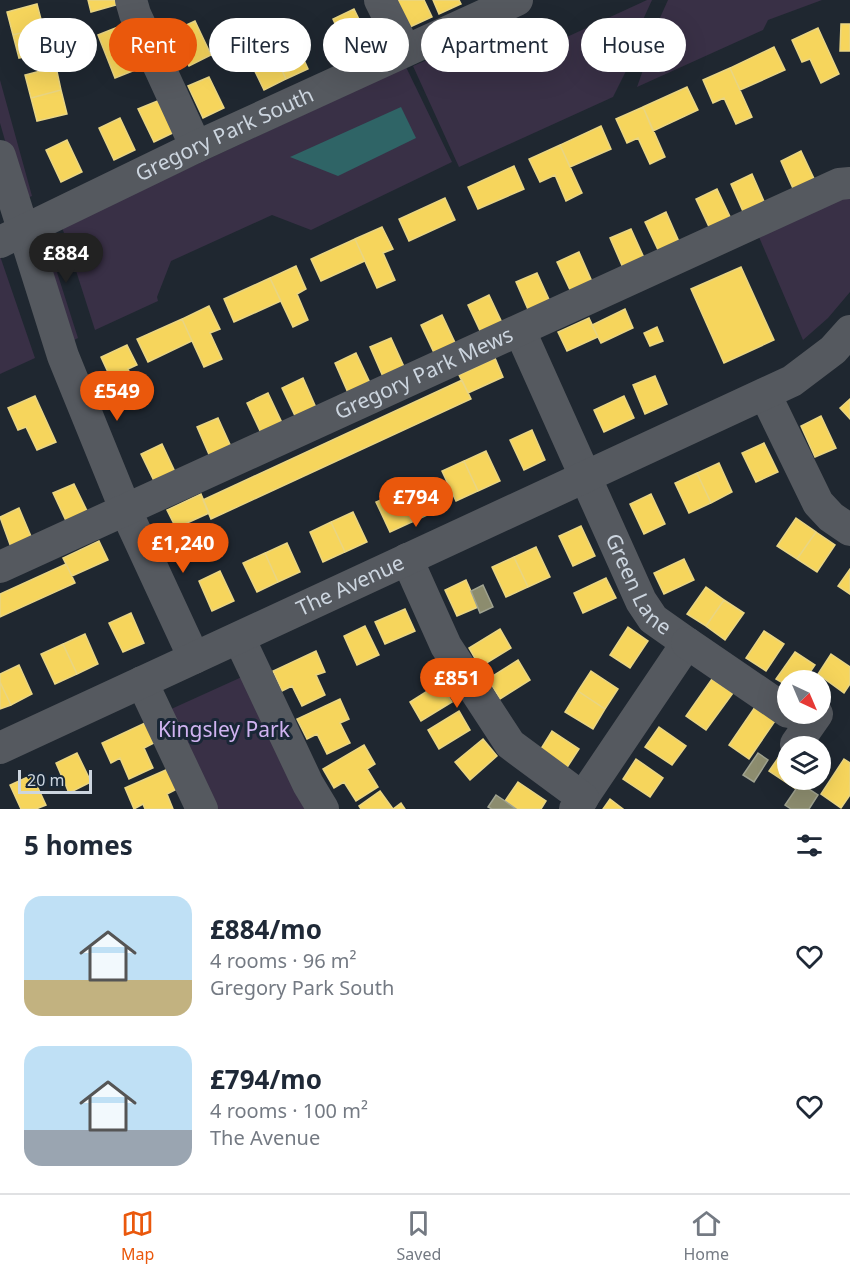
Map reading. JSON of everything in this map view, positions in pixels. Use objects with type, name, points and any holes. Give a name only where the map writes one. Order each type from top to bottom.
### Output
[{"type":"street","points":[[131,0],[135,14],[196,147]]},
{"type":"street","points":[[380,0],[389,18]]},
{"type":"street","name":"Gregory Park South","points":[[409,48],[516,0]]},
{"type":"street","name":"Gregory Park South","points":[[11,236],[358,72]]},
{"type":"street","points":[[0,156],[11,236],[126,511],[195,658]]},
{"type":"street","name":"Gregory Park Mews","points":[[0,567],[839,184],[850,183]]},
{"type":"street","name":"Green Lane","points":[[520,331],[641,601],[653,619],[687,643],[579,804]]},
{"type":"street","name":"The Avenue","points":[[0,748],[765,394],[811,369],[834,350],[850,331]]},
{"type":"street","points":[[765,394],[818,503],[831,517],[850,530]]},
{"type":"street","points":[[407,559],[446,646],[510,744],[579,804]]},
{"type":"street","points":[[238,638],[308,784],[323,809]]},
{"type":"street","points":[[687,643],[777,706]]},
{"type":"street","points":[[142,682],[202,809]]},
{"type":"green space","points":[[647,0],[652,0],[644,18],[608,18]]},
{"type":"green space","points":[[668,0],[822,0],[768,20],[763,30],[686,65],[686,18],[660,18]]},
{"type":"green space","points":[[581,30],[581,72],[626,72],[613,97],[459,167],[413,66],[421,63],[421,72],[569,72],[569,36]]},
{"type":"green space","points":[[395,72],[408,72],[452,162],[311,230],[272,215],[171,261],[157,297],[158,301],[95,330],[62,227]]},
{"type":"green space","points":[[642,72],[670,72],[637,87]]},
{"type":"green space","points":[[0,80],[32,196],[22,200],[0,123]]},
{"type":"green space","points":[[850,195],[850,292],[828,318],[803,340],[759,237]]},
{"type":"green space","points":[[48,244],[78,338],[62,346],[41,247]]},
{"type":"green space","points":[[0,256],[35,358],[0,374]]},
{"type":"green space","name":"Kingsley Park","points":[[244,676],[307,809],[216,809],[169,710]]},
{"type":"shaded area","points":[[401,107],[416,138],[338,176],[290,157]]},
{"type":"building: Homes","points":[[88,0],[115,0],[116,5],[91,12]]},
{"type":"building: Homes","points":[[397,0],[424,0],[432,17],[421,18],[421,22],[410,27],[409,18],[406,18]]},
{"type":"building: Homes","points":[[433,0],[459,0],[461,4],[439,14]]},
{"type":"building: Homes","points":[[37,4],[41,18],[18,18],[18,34],[13,35],[7,12]]},
{"type":"building: Homes","points":[[354,9],[358,18],[335,18]]},
{"type":"building: Homes","points":[[841,24],[850,24],[850,51],[840,51]]},
{"type":"building: Homes","points":[[197,25],[209,51],[209,56],[197,62]]},
{"type":"building: Homes","points":[[818,28],[839,74],[821,83],[810,59],[802,62],[792,40]]},
{"type":"building: Homes","points":[[109,31],[109,63],[98,35]]},
{"type":"building: Homes","points":[[18,34],[18,54],[13,35]]},
{"type":"building: Homes","points":[[774,47],[785,70],[740,90],[730,68]]},
{"type":"building: Homes","points":[[730,68],[752,117],[736,124],[724,98],[713,103],[703,80]]},
{"type":"building: Homes","points":[[37,72],[57,72],[61,90],[31,98],[25,75]]},
{"type":"building: Homes","points":[[113,72],[130,72],[115,78]]},
{"type":"building: Homes","points":[[255,72],[283,72],[286,79],[264,90]]},
{"type":"building: Homes","points":[[283,72],[301,72],[286,79]]},
{"type":"building: Homes","points":[[209,77],[224,108],[203,118],[188,86]]},
{"type":"building: Homes","points":[[687,87],[698,110],[653,131],[643,107]]},
{"type":"building: Homes","points":[[61,90],[67,114],[37,121],[31,98]]},
{"type":"building: Homes","points":[[160,100],[175,132],[154,142],[138,109]]},
{"type":"building: Homes","points":[[643,107],[665,157],[650,164],[638,138],[627,143],[616,119]]},
{"type":"building: Homes","points":[[120,118],[135,150],[114,160],[99,128]]},
{"type":"building: Homes","points":[[601,126],[611,149],[570,167],[560,145]]},
{"type":"building: Homes","points":[[67,140],[82,172],[61,182],[46,150]]},
{"type":"building: Homes","points":[[560,145],[582,193],[566,201],[555,175],[540,182],[529,159]]},
{"type":"building: Homes","points":[[801,151],[816,183],[795,193],[781,161]]},
{"type":"building: Homes","points":[[514,166],[524,189],[478,209],[468,187]]},
{"type":"building: Homes","points":[[752,174],[766,206],[745,216],[731,184]]},
{"type":"building: Homes","points":[[717,189],[732,221],[711,231],[696,199]]},
{"type":"building: Homes","points":[[445,198],[455,220],[409,241],[399,219]]},
{"type":"building: Homes","points":[[666,212],[680,244],[660,254],[645,222]]},
{"type":"building: Homes","points":[[382,227],[393,249],[383,253],[395,280],[377,288],[355,239]]},
{"type":"building: Homes","points":[[631,229],[645,260],[624,270],[610,238]]},
{"type":"building: Homes","points":[[355,239],[365,261],[321,281],[311,259]]},
{"type":"building: Homes","points":[[579,252],[593,284],[572,294],[557,262]]},
{"type":"building: Homes","points":[[296,266],[306,289],[297,294],[308,320],[293,327],[270,278]]},
{"type":"building: Homes","points":[[741,267],[774,340],[724,363],[691,289]]},
{"type":"building: Homes","points":[[537,273],[551,304],[530,314],[516,282]]},
{"type":"building: Homes","points":[[270,278],[281,301],[234,322],[224,299]]},
{"type":"building: Homes","points":[[489,295],[504,327],[483,337],[468,305]]},
{"type":"building: Homes","points":[[209,306],[220,329],[210,333],[222,359],[204,367],[182,319]]},
{"type":"building: Homes","points":[[625,309],[633,328],[601,343],[592,325]]},
{"type":"building: Homes","points":[[442,315],[457,347],[436,357],[421,325]]},
{"type":"building: Homes","points":[[589,318],[598,337],[567,351],[558,332]]},
{"type":"building: Homes","points":[[182,319],[192,341],[148,362],[137,339]]},
{"type":"building: Homes","points":[[657,327],[663,341],[650,346],[644,333]]},
{"type":"building: Homes","points":[[391,338],[405,369],[384,379],[370,347]]},
{"type":"building: Homes","points":[[127,345],[137,365],[128,369],[141,399],[124,407],[101,357]]},
{"type":"building: Homes","points":[[356,353],[371,385],[349,395],[335,363]]},
{"type":"building: Homes","points":[[495,358],[503,377],[468,393],[459,375]]},
{"type":"building: Homes","points":[[655,376],[667,404],[645,414],[633,385]]},
{"type":"building: Homes","points":[[303,378],[317,410],[297,420],[282,388]]},
{"type":"building: Homes","points":[[462,380],[471,399],[211,519],[203,500]]},
{"type":"building: Homes","points":[[268,393],[283,425],[262,435],[247,403]]},
{"type":"building: Homes","points":[[35,396],[56,442],[37,450],[26,427],[18,430],[8,408]]},
{"type":"building: Homes","points":[[624,396],[634,418],[604,432],[594,410]]},
{"type":"building: Homes","points":[[850,399],[850,419],[840,408]]},
{"type":"building: Homes","points":[[821,416],[836,448],[815,457],[801,426]]},
{"type":"building: Homes","points":[[218,418],[232,449],[211,459],[197,427]]},
{"type":"building: Homes","points":[[532,430],[545,460],[524,470],[510,440]]},
{"type":"building: Homes","points":[[764,443],[778,472],[756,482],[742,453]]},
{"type":"building: Homes","points":[[162,444],[177,476],[156,485],[141,454]]},
{"type":"building: Homes","points":[[486,451],[500,481],[478,491],[464,461]]},
{"type":"building: Homes","points":[[464,461],[478,491],[456,501],[442,471]]},
{"type":"building: Homes","points":[[719,463],[732,492],[711,503],[697,473]]},
{"type":"building: Homes","points":[[697,473],[711,503],[689,513],[675,483]]},
{"type":"building: Homes","points":[[420,482],[434,512],[412,522],[398,492]]},
{"type":"building: Homes","points":[[74,484],[89,515],[68,525],[53,493]]},
{"type":"building: Homes","points":[[398,492],[412,522],[390,532],[376,502]]},
{"type":"building: Homes","points":[[201,494],[209,513],[176,528],[167,510]]},
{"type":"building: Homes","points":[[651,494],[665,524],[644,534],[630,504]]},
{"type":"building: Homes","points":[[19,508],[33,541],[12,550],[0,517]]},
{"type":"building: Homes","points":[[353,512],[367,542],[345,552],[331,522]]},
{"type":"building: Homes","points":[[796,518],[816,532],[797,559],[777,546]]},
{"type":"building: Homes","points":[[331,522],[345,552],[323,562],[310,532]]},
{"type":"building: Homes","points":[[581,526],[595,556],[573,566],[559,536]]},
{"type":"building: Homes","points":[[816,532],[835,545],[817,572],[797,559]]},
{"type":"building: Homes","points":[[99,541],[108,560],[72,576],[63,558]]},
{"type":"building: Homes","points":[[287,543],[300,572],[278,582],[265,553]]},
{"type":"building: Homes","points":[[536,547],[550,577],[528,587],[514,557]]},
{"type":"building: Homes","points":[[265,553],[278,582],[257,592],[243,563]]},
{"type":"building: Homes","points":[[514,557],[528,587],[506,597],[492,567]]},
{"type":"building: Homes","points":[[684,559],[694,580],[664,594],[654,573]]},
{"type":"building: Homes","points":[[66,564],[75,583],[0,617],[0,594]]},
{"type":"building: Homes","points":[[850,569],[850,594],[838,586]]},
{"type":"building: Homes","points":[[220,571],[234,601],[212,611],[199,581]]},
{"type":"building: Homes","points":[[606,578],[616,598],[583,613],[574,593]]},
{"type":"building: Homes","points":[[466,580],[478,607],[457,616],[445,590]]},
{"type":"building: Homes","points":[[706,587],[724,600],[706,626],[687,614]]},
{"type":"building: Homes","points":[[724,600],[744,613],[725,640],[706,626]]},
{"type":"building: Homes","points":[[405,609],[415,631],[385,644],[375,622]]},
{"type":"building: Homes","points":[[131,613],[144,643],[123,652],[109,623]]},
{"type":"building: Homes","points":[[365,626],[379,655],[357,665],[344,636]]},
{"type":"building: Homes","points":[[628,627],[648,641],[630,668],[610,655]]},
{"type":"building: Homes","points":[[500,629],[511,648],[480,667],[469,648]]},
{"type":"building: Homes","points":[[764,631],[784,644],[766,671],[746,658]]},
{"type":"building: Homes","points":[[85,634],[98,664],[77,674],[63,644]]},
{"type":"building: Homes","points":[[63,644],[77,674],[55,684],[41,654]]},
{"type":"building: Homes","points":[[316,651],[325,672],[316,675],[325,695],[302,706],[292,686],[282,691],[273,671]]},
{"type":"building: Homes","points":[[795,652],[815,665],[812,670],[782,670]]},
{"type":"building: Homes","points":[[831,654],[850,667],[850,684],[844,693],[831,684],[831,670],[821,670]]},
{"type":"building: Homes","points":[[518,660],[530,680],[500,699],[488,679]]},
{"type":"building: Homes","points":[[19,665],[32,694],[11,705],[0,682],[0,674]]},
{"type":"building: Homes","points":[[591,671],[618,689],[605,709],[578,691]]},
{"type":"building: Homes","points":[[712,679],[733,693],[706,730],[686,716]]},
{"type":"building: Homes","points":[[0,682],[11,705],[0,709]]},
{"type":"building: Homes","points":[[440,683],[452,702],[421,721],[410,702]]},
{"type":"building: Homes","points":[[578,691],[605,709],[593,729],[565,712]]},
{"type":"building: Homes","points":[[340,699],[349,719],[340,723],[350,743],[327,754],[317,734],[307,739],[297,719]]},
{"type":"building: Homes","points":[[755,707],[775,721],[749,759],[729,745]]},
{"type":"building: Homes","points":[[459,711],[470,730],[439,749],[428,730]]},
{"type":"building: Homes","points":[[145,723],[154,743],[144,748],[153,768],[129,779],[120,758],[111,763],[102,743]]},
{"type":"building: Homes","points":[[659,727],[686,746],[672,765],[645,747]]},
{"type":"building: Homes","points":[[552,731],[579,749],[566,769],[539,752]]},
{"type":"building: Homes","points":[[483,739],[497,756],[470,780],[455,762]]},
{"type":"building: Homes","points":[[364,745],[375,764],[367,769],[378,787],[356,801],[344,782],[334,788],[323,769]]},
{"type":"building: Homes","points":[[77,753],[91,782],[69,793],[56,763]]},
{"type":"building: Homes","points":[[636,759],[663,778],[650,797],[623,779]]},
{"type":"building: Homes","points":[[844,759],[850,763],[850,795],[841,808],[821,794],[824,790],[831,790],[831,779]]},
{"type":"building: Homes","points":[[777,760],[777,776],[769,771]]},
{"type":"building: Homes","points":[[168,769],[177,789],[167,794],[173,809],[145,809],[143,804],[134,809],[125,788]]},
{"type":"building: Homes","points":[[32,775],[46,805],[36,809],[21,809],[10,785]]},
{"type":"building: Homes","points":[[518,782],[546,801],[541,809],[516,809],[505,801]]},
{"type":"building: Homes","points":[[380,791],[393,809],[361,809],[359,806]]},
{"type":"building: Homes","points":[[610,799],[623,809],[603,809]]},
{"type":"building: Homes","points":[[401,803],[405,809],[393,809]]},
{"type":"building: Industry","points":[[483,585],[493,607],[480,613],[471,591]]},
{"type":"building: Industry","points":[[758,753],[768,760],[754,782],[743,775]]},
{"type":"building: Industry","points":[[795,790],[810,790],[818,795],[809,809],[791,809],[785,805]]},
{"type":"building: Industry","points":[[496,795],[516,809],[488,807]]}]
